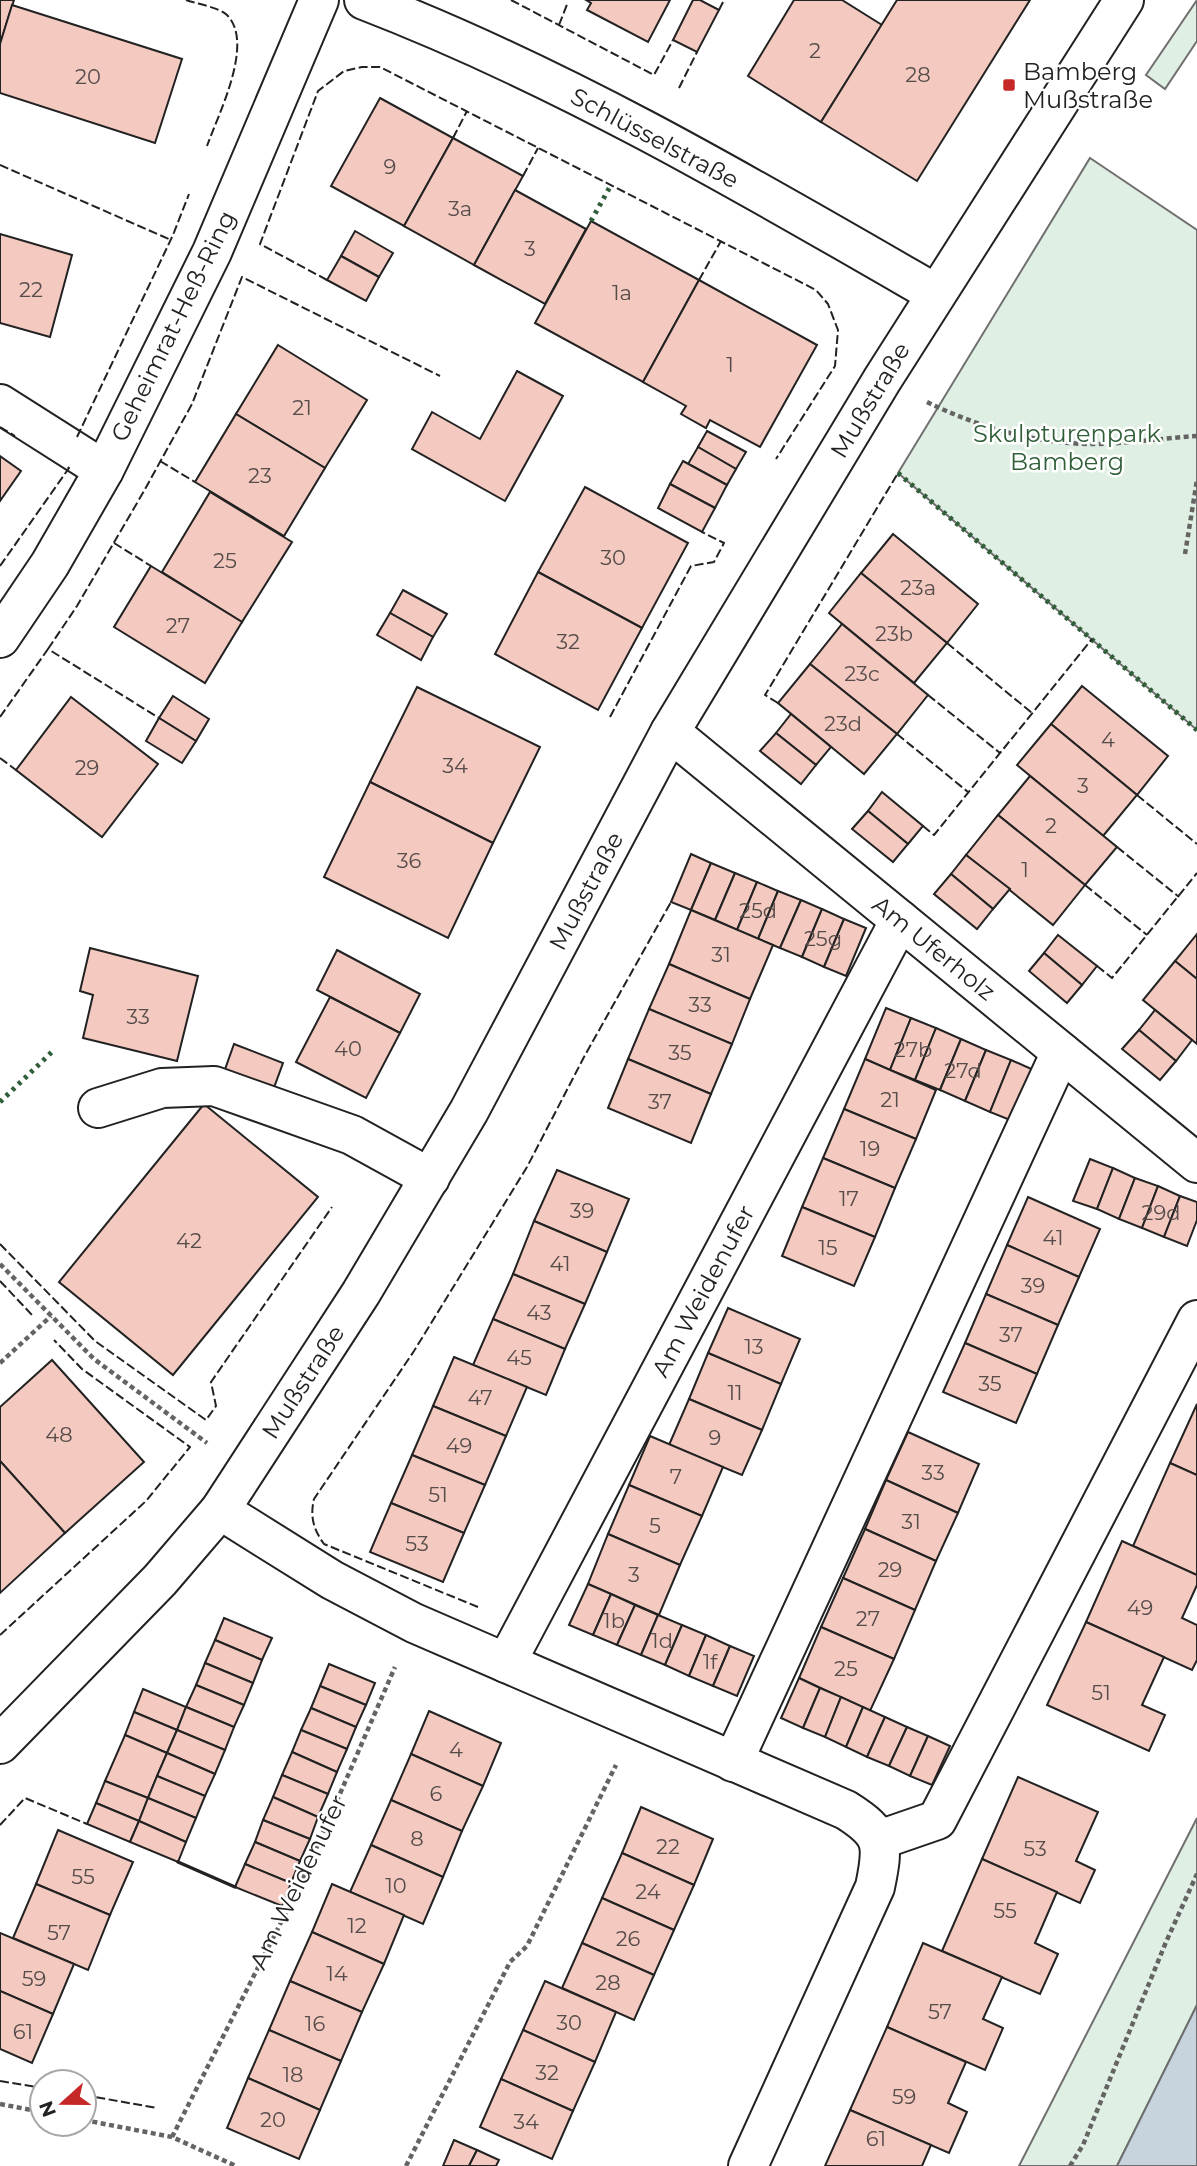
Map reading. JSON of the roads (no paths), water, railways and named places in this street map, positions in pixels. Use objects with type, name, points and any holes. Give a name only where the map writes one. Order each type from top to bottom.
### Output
[{"type":"street","name":"Geheimrat-Heß-Ring","points":[[0,638],[50,564],[104,470],[212,252],[319,0]]},
{"type":"street","name":"Schlüsselstraße","points":[[364,0],[429,25],[625,120],[936,294]]},
{"type":"street","name":"Mußstraße","points":[[0,1744],[159,1580],[220,1510],[361,1293],[469,1111],[670,732],[882,380],[1124,0]]},
{"type":"street","points":[[0,404],[104,470]]},
{"type":"street","name":"Am Uferholz","points":[[670,732],[1197,1163]]},
{"type":"street","name":"Am Weidenufer","points":[[506,1663],[900,920]]},
{"type":"street","points":[[733,1762],[1061,1052]]},
{"type":"street","points":[[98,1108],[162,1088],[214,1086],[352,1135],[430,1178]]},
{"type":"street","points":[[879,1840],[937,1820],[1197,1320]]},
{"type":"street","points":[[220,1510],[332,1580],[414,1623],[846,1810],[868,1824],[879,1840],[880,1863],[875,1887],[748,2166]]},
{"type":"place","name":"Bamberg Mußstraße","points":[[1009,85]]},
{"type":"park label","name":"Skulpturenpark Bamberg","points":[[1067,447]]}]
